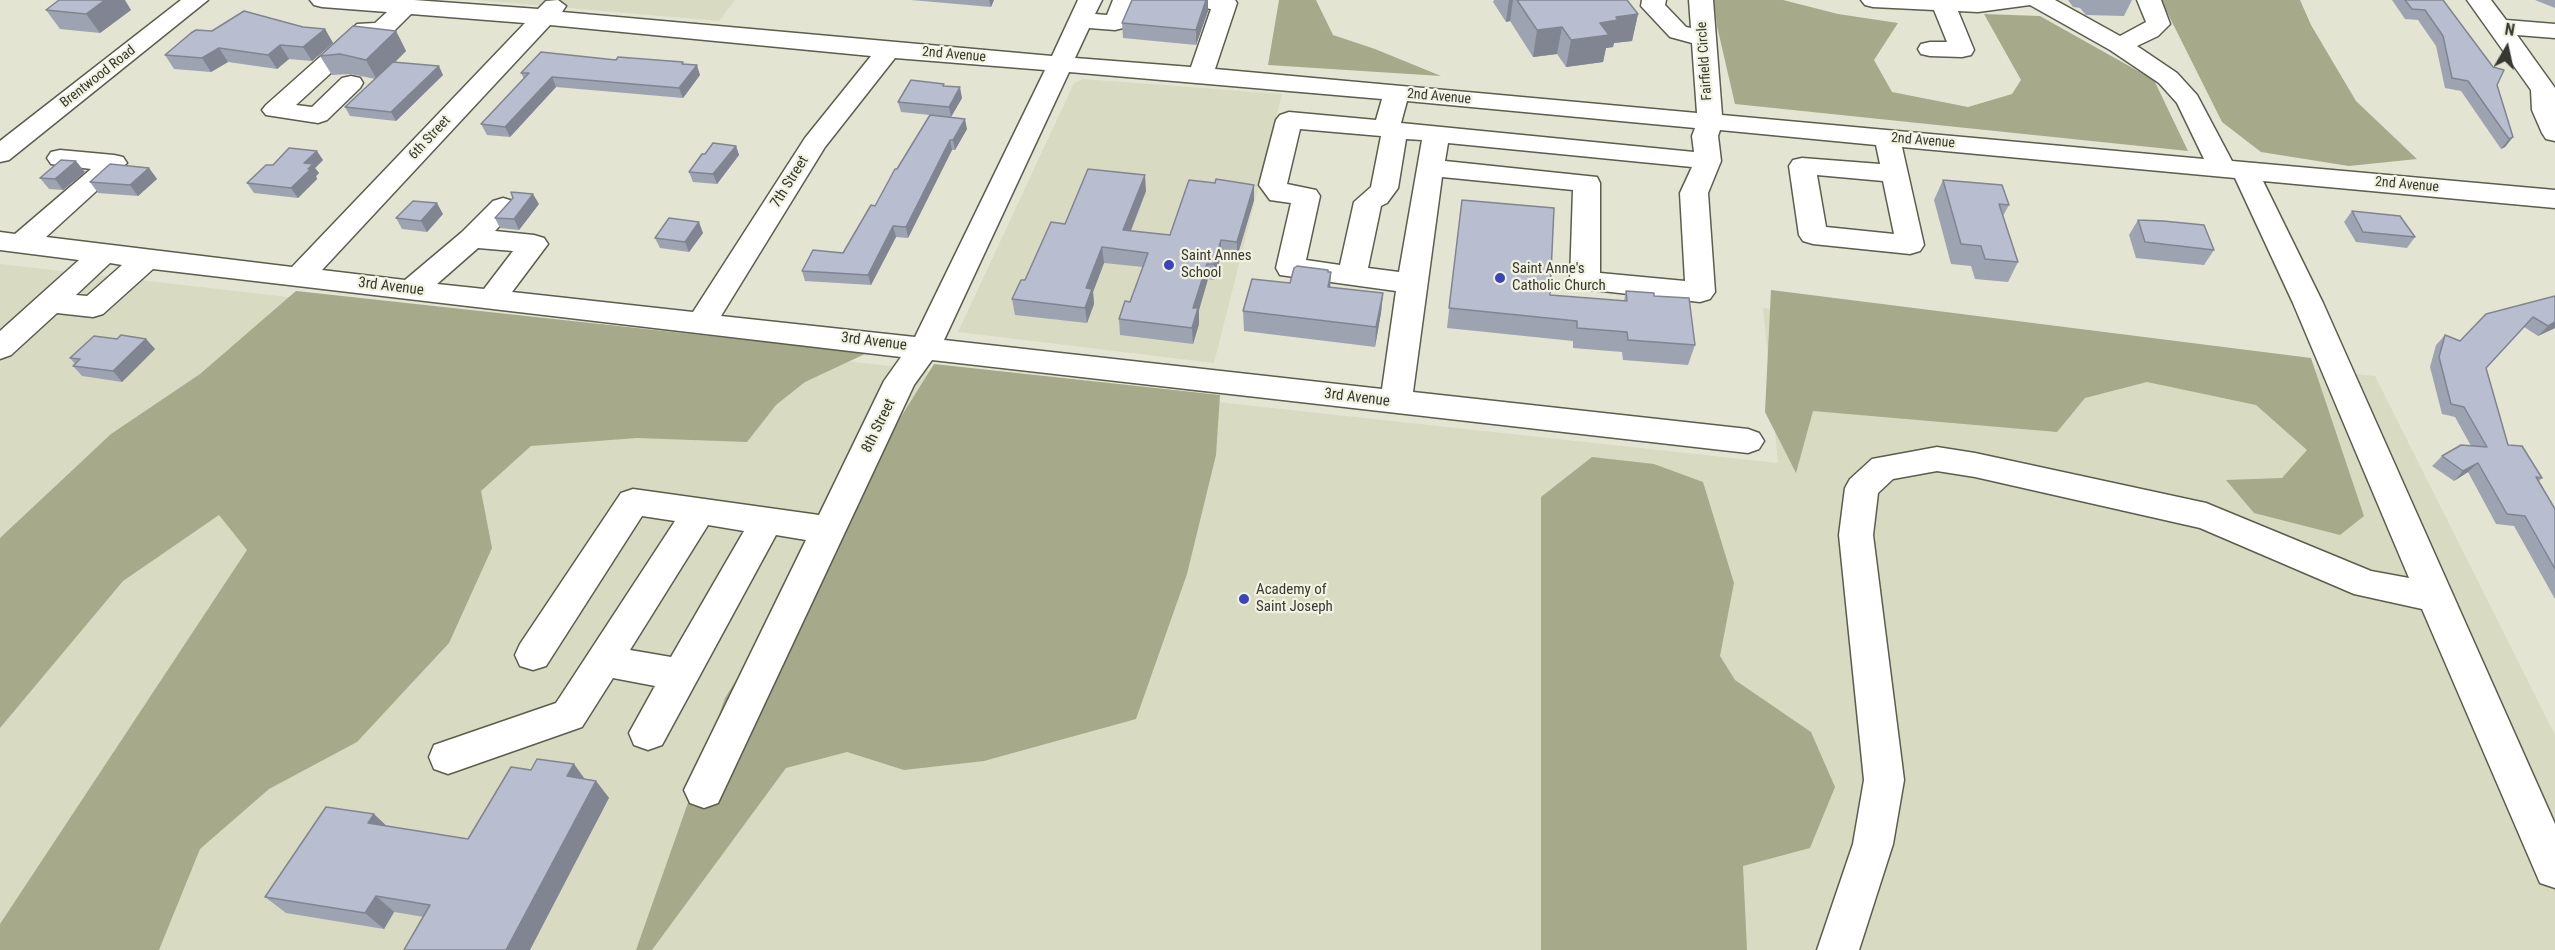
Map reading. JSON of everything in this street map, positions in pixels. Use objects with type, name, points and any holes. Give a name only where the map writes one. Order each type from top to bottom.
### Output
[{"type":"street","name":"Brentwood Road","points":[[0,154],[196,0]]},
{"type":"street","name":"2nd Avenue","points":[[322,0],[406,6],[552,8],[888,50],[1201,75],[2555,199]]},
{"type":"street","points":[[1086,10],[1115,23],[1125,0]]},
{"type":"street","points":[[1191,0],[1226,3],[1201,75]]},
{"type":"street","points":[[1654,0],[1653,6],[1677,32],[1703,38]]},
{"type":"street","name":"Fairfield Circle","points":[[1701,0],[1710,121],[1705,136],[1708,161]]},
{"type":"street","points":[[1873,0],[1978,5],[2022,0]]},
{"type":"street","points":[[2038,0],[2119,45],[2168,78],[2183,94],[2234,169],[2307,303],[2555,869]]},
{"type":"street","points":[[2119,45],[2150,31],[2158,24],[2149,0]]},
{"type":"street","points":[[2479,0],[2544,90],[2545,110],[2555,133]]},
{"type":"street","points":[[1930,49],[1962,50],[1943,3]]},
{"type":"street","points":[[351,82],[318,115],[275,110],[365,29],[381,31],[406,6]]},
{"type":"street","name":"6th Street","points":[[300,276],[552,8]]},
{"type":"street","name":"8th Street","points":[[704,790],[900,381],[925,347],[939,321],[1086,10]]},
{"type":"street","points":[[2499,27],[2555,31]]},
{"type":"street","name":"7th Street","points":[[702,322],[814,144],[888,50]]},
{"type":"street","points":[[1352,275],[1368,202],[1377,197],[1384,188],[1396,93]]},
{"type":"street","points":[[1412,283],[1290,268],[1306,196],[1280,194],[1273,185],[1289,120],[1708,161],[1694,193],[1700,292],[1585,281],[1587,183],[1430,168]]},
{"type":"street","points":[[1396,402],[1436,134]]},
{"type":"street","points":[[1887,137],[1895,174]]},
{"type":"street","points":[[11,242],[114,163],[60,158]]},
{"type":"street","points":[[411,290],[472,238],[503,207]]},
{"type":"street","points":[[472,238],[534,244],[491,300]]},
{"type":"street","name":"3rd Avenue","points":[[11,242],[491,300],[1748,441]]},
{"type":"street","points":[[0,348],[104,253]]},
{"type":"street","points":[[51,302],[93,307],[147,258]]},
{"type":"street","points":[[0,357],[9,358],[0,366]]},
{"type":"street","points":[[1838,950],[1846,918],[1873,844],[1884,780],[1856,535],[1862,488],[1884,468],[1937,459],[1976,465],[2172,508],[2206,516],[2367,584],[2434,597]]},
{"type":"street","points":[[533,655],[633,502],[829,530]]},
{"type":"street","points":[[448,757],[569,715],[699,511]]},
{"type":"street","points":[[648,733],[766,520]]},
{"type":"street","points":[[604,661],[681,675]]},
{"type":"shaded area","points":[[476,0],[735,0],[719,21]]},
{"type":"shaded area","points":[[1279,0],[1316,0],[1333,35],[1375,49],[1441,76],[1268,65]]},
{"type":"shaded area","points":[[1714,0],[1783,0],[1838,14],[1898,23],[1874,60],[1892,92],[1968,107],[2012,94],[2021,80],[1984,14],[2040,16],[2154,80],[2188,151],[1735,104],[1717,26]]},
{"type":"shaded area","points":[[2161,0],[2300,0],[2311,25],[2356,101],[2417,159],[2349,166],[2261,152],[2222,122]]},
{"type":"shaded area","points":[[1083,79],[1282,94],[1214,363],[958,332],[1074,83]]},
{"type":"shaded area","name":"Academy of Saint Joseph","points":[[0,264],[942,372],[1778,463],[1763,308],[2375,376],[2555,735],[2555,950],[0,950]]},
{"type":"shaded area","points":[[1771,290],[2311,358],[2364,516],[2340,535],[2254,513],[2226,480],[2282,478],[2307,450],[2256,405],[2147,382],[2085,398],[2057,432],[1813,411],[1796,473],[1765,412]]},
{"type":"shaded area","points":[[296,291],[867,353],[805,382],[776,405],[747,442],[637,438],[531,446],[481,491],[492,548],[449,643],[357,742],[269,789],[200,849],[159,950],[0,950],[0,924],[247,550],[219,515],[123,581],[0,728],[0,538],[111,434],[200,374]]},
{"type":"shaded area","points":[[934,364],[1220,395],[1216,455],[1187,574],[1136,719],[984,761],[904,770],[847,752],[786,768],[652,950],[636,950],[725,698]]},
{"type":"shaded area","points":[[1592,457],[1654,464],[1703,482],[1734,583],[1720,656],[1735,680],[1811,732],[1835,787],[1810,848],[1743,866],[1747,950],[1541,950],[1541,497]]},
{"type":"building","points":[[59,0],[105,0],[86,14],[46,10]]},
{"type":"building","points":[[1132,0],[1206,0],[1196,30],[1122,23]]},
{"type":"building","points":[[1517,0],[1627,0],[1638,14],[1616,17],[1618,20],[1600,23],[1609,35],[1571,40],[1562,27],[1537,30]]},
{"type":"building","points":[[2405,0],[2443,0],[2493,67],[2504,70],[2497,85],[2513,137],[2509,139],[2468,81],[2452,78],[2443,36],[2425,10],[2412,9]]},
{"type":"building","points":[[244,11],[303,27],[325,29],[303,47],[280,45],[268,55],[219,48],[202,58],[165,55],[196,30],[212,31]]},
{"type":"building","points":[[353,26],[396,31],[366,60],[340,54],[320,56]]},
{"type":"building","points":[[541,52],[616,60],[618,57],[683,62],[682,64],[697,65],[679,88],[552,77],[505,127],[481,124],[529,73],[521,73]]},
{"type":"building","points":[[393,62],[439,66],[391,112],[345,107]]},
{"type":"building","points":[[911,80],[960,87],[949,107],[898,102]]},
{"type":"building","points":[[930,115],[965,119],[953,140],[950,140],[906,227],[893,226],[868,275],[802,271],[813,250],[843,253],[871,205],[875,206],[895,169]]},
{"type":"building","points":[[713,143],[736,146],[713,174],[689,172],[702,154],[705,154]]},
{"type":"building","points":[[289,148],[317,151],[304,163],[313,164],[308,169],[311,169],[291,188],[247,183],[266,165],[273,165]]},
{"type":"building","points":[[61,160],[76,161],[55,179],[40,178]]},
{"type":"building","points":[[110,164],[149,168],[130,185],[90,182]]},
{"type":"building","name":"Saint Annes School","points":[[1088,169],[1145,175],[1123,230],[1170,235],[1189,180],[1215,183],[1216,179],[1254,185],[1237,242],[1221,240],[1214,264],[1207,264],[1193,308],[1198,308],[1192,328],[1119,319],[1125,301],[1130,302],[1148,253],[1102,247],[1086,288],[1092,289],[1085,308],[1012,299],[1021,280],[1025,280],[1051,222],[1065,224]]},
{"type":"building","points":[[1943,180],[2002,185],[2009,205],[1999,204],[2018,262],[1985,259],[1981,246],[1961,244]]},
{"type":"building","points":[[511,192],[533,194],[514,219],[495,218],[513,198]]},
{"type":"building","points":[[1462,200],[1554,208],[1550,295],[1627,301],[1626,291],[1654,293],[1654,296],[1689,298],[1695,345],[1628,340],[1627,332],[1577,328],[1577,321],[1449,308]]},
{"type":"building","points":[[413,201],[437,203],[421,221],[396,218]]},
{"type":"building","points":[[2352,211],[2400,216],[2415,237],[2363,232]]},
{"type":"building","points":[[669,218],[699,222],[685,242],[655,238]]},
{"type":"building","points":[[2138,220],[2204,225],[2214,250],[2145,242]]},
{"type":"building","points":[[1297,266],[1331,272],[1328,287],[1383,293],[1376,327],[1243,311],[1252,279],[1290,283],[1294,268]]},
{"type":"building","points":[[2555,296],[2555,322],[2548,326],[2533,317],[2486,368],[2508,445],[2522,446],[2542,478],[2536,477],[2555,509],[2555,569],[2525,516],[2507,514],[2478,463],[2463,471],[2442,456],[2461,445],[2487,447],[2464,407],[2451,404],[2439,357],[2445,335],[2460,341],[2486,314]]},
{"type":"building","points":[[121,335],[146,339],[113,371],[73,366],[80,359],[70,358],[94,336],[117,339]]},
{"type":"building","points":[[537,759],[574,764],[567,776],[596,781],[506,950],[404,950],[430,905],[376,896],[365,913],[265,897],[326,807],[374,814],[368,823],[468,839],[511,767],[531,770]]},
{"type":"place","name":"Saint Annes School","points":[[1169,265]]},
{"type":"place","name":"Saint Anne's Catholic Church","points":[[1500,278]]},
{"type":"place","name":"Academy of Saint Joseph","points":[[1244,599]]}]
